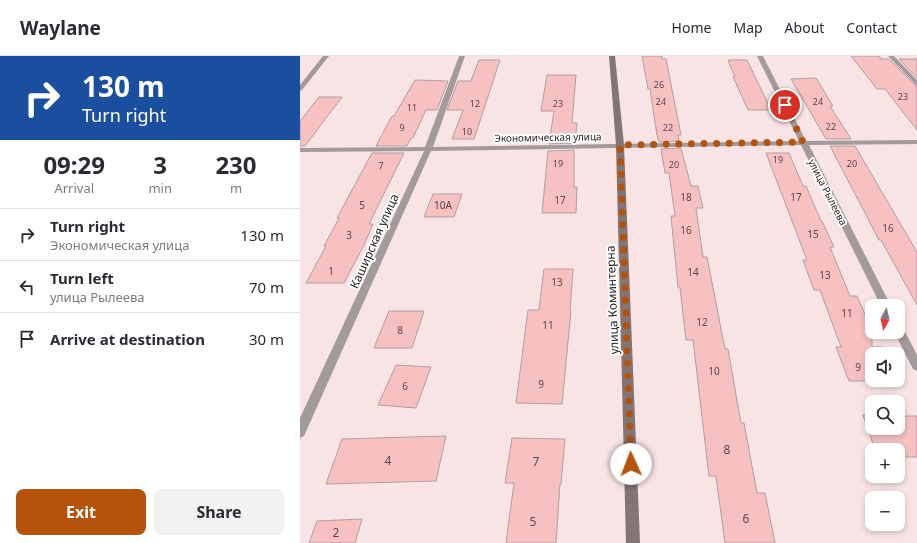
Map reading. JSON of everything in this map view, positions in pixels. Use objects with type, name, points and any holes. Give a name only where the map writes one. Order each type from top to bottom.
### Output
[{"type":"street","points":[[300,89],[326,56]]},
{"type":"street","name":"Каширская улица","points":[[300,432],[428,150],[462,56]]},
{"type":"street","name":"улица Коминтерна","points":[[612,56],[620,145],[633,543]]},
{"type":"street","name":"улица Рылеева","points":[[760,56],[882,299]]},
{"type":"street","points":[[891,56],[917,84]]},
{"type":"street","name":"Экономическая улица","points":[[300,150],[428,150],[803,142],[917,142]]},
{"type":"street","points":[[903,339],[917,366]]},
{"type":"building","points":[[642,56],[662,56],[662,59],[666,59],[681,135],[678,135],[679,141],[659,142],[650,89],[648,89]]},
{"type":"building","points":[[851,56],[879,56],[881,59],[889,59],[917,87],[917,130],[885,89],[877,89]]},
{"type":"building","points":[[899,59],[917,59],[917,78]]},
{"type":"building","points":[[479,60],[500,60],[474,139],[452,139],[463,110],[447,110],[458,81],[471,81]]},
{"type":"building","points":[[728,60],[747,60],[771,110],[748,110],[733,77],[735,77]]},
{"type":"building","points":[[547,75],[576,75],[572,123],[577,123],[575,143],[549,144],[554,111],[541,111]]},
{"type":"building","points":[[816,78],[833,106],[830,106],[851,139],[826,139],[791,79]]},
{"type":"building","points":[[415,80],[448,81],[437,110],[426,110],[413,138],[411,138],[407,146],[376,146],[392,116],[394,116]]},
{"type":"building","points":[[319,97],[342,97],[305,146],[300,146],[300,121]]},
{"type":"building","points":[[830,146],[855,146],[917,252],[917,305],[881,240],[879,240]]},
{"type":"building","points":[[681,148],[691,186],[698,186],[703,208],[696,208],[703,257],[707,257],[725,349],[728,349],[741,423],[744,423],[757,493],[765,493],[775,543],[725,543],[716,476],[709,476],[693,340],[686,340],[680,287],[678,287],[671,216],[675,216],[669,173],[665,173],[661,149]]},
{"type":"building","points":[[574,150],[574,187],[577,187],[576,213],[542,213],[548,151]]},
{"type":"building","points":[[372,153],[404,153],[369,224],[373,224],[364,245],[344,283],[306,283],[326,246],[324,246],[339,218],[337,218]]},
{"type":"building","points":[[766,153],[789,153],[803,186],[806,186],[834,247],[830,247],[850,296],[857,296],[865,314],[865,339],[872,339],[872,347],[865,347],[865,381],[849,381],[836,347],[841,347],[820,290],[814,290],[803,260],[807,260]]},
{"type":"building","points":[[433,194],[462,194],[454,217],[424,217]]},
{"type":"building","points":[[544,269],[573,269],[571,311],[562,404],[516,403],[528,310],[539,310]]},
{"type":"building","points":[[389,311],[424,311],[412,348],[374,348]]},
{"type":"building","points":[[396,365],[431,367],[416,408],[378,405]]},
{"type":"building","points":[[905,416],[917,416],[917,457],[905,457],[905,443],[873,443],[870,435],[905,435]]},
{"type":"building","points":[[446,436],[436,481],[326,484],[342,439]]},
{"type":"building","points":[[512,438],[565,439],[556,543],[506,543],[514,483],[505,483]]},
{"type":"building","points":[[362,519],[355,543],[309,543],[317,521]]},
{"type":"route","points":[[631,464],[620,145],[803,142],[785,105]]}]
